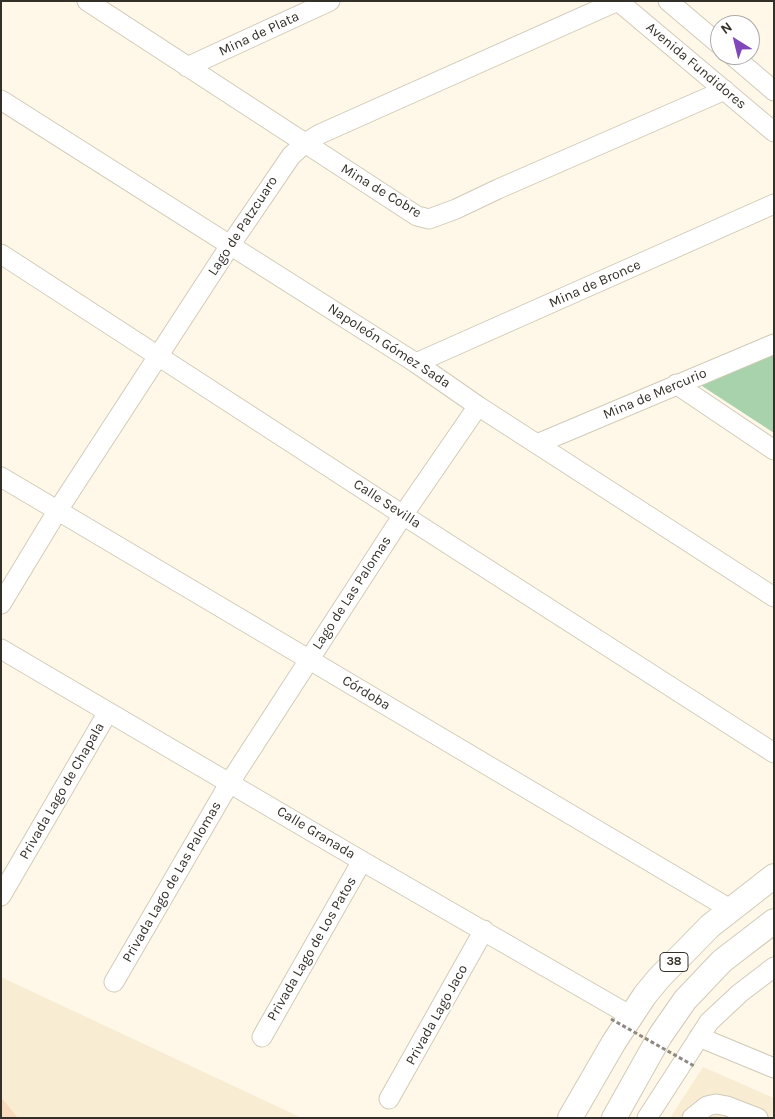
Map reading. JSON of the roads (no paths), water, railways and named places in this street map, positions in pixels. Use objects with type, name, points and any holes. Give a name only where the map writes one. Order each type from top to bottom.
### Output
[{"type":"main road","name":"38","points":[[570,1118],[614,1042],[621,1018],[710,926],[774,876]]},
{"type":"main road","name":"38","points":[[614,1118],[660,1036],[685,1000],[722,962],[774,921]]},
{"type":"main road","points":[[587,1118],[594,1105],[599,1069]]},
{"type":"street","name":"Mina de Cobre","points":[[87,1],[417,216],[429,219],[725,90]]},
{"type":"street","name":"Mina de Plata","points":[[187,67],[330,1]]},
{"type":"street","name":"Avenida Fundidores","points":[[618,1],[774,132]]},
{"type":"street","name":"Lago de Patzcuaro","points":[[1,604],[58,510],[158,355],[281,168],[291,156],[305,143],[328,130],[618,1]]},
{"type":"street","points":[[668,1],[710,37]]},
{"type":"street","points":[[744,65],[774,91]]},
{"type":"street","name":"Napoleón Gómez Sada","points":[[1,100],[231,244],[774,597]]},
{"type":"street","name":"Mina de Bronce","points":[[416,364],[774,204]]},
{"type":"street","name":"Calle Sevilla","points":[[1,254],[774,753]]},
{"type":"street","name":"Mina de Mercurio","points":[[537,444],[774,344]]},
{"type":"street","points":[[676,384],[774,450]]},
{"type":"street","name":"Lago de Las Palomas","points":[[230,782],[403,515],[478,406]]},
{"type":"street","name":"Córdoba","points":[[1,477],[730,909]]},
{"type":"street","name":"Calle Granada","points":[[1,649],[362,861],[484,930],[621,1018]]},
{"type":"street","name":"Privada Lago de Chapala","points":[[1,896],[108,712]]},
{"type":"street","name":"Privada Lago de Las Palomas","points":[[114,982],[230,782]]},
{"type":"street","name":"Privada Lago de Los Patos","points":[[262,1038],[362,861]]},
{"type":"street","name":"Privada Lago Jaco","points":[[389,1099],[484,930]]},
{"type":"street","points":[[647,1118],[699,1037],[722,1009],[774,967]]},
{"type":"street","points":[[699,1037],[774,1068]]},
{"type":"street","points":[[692,1118],[707,1106],[716,1104],[727,1106],[758,1118]]}]
